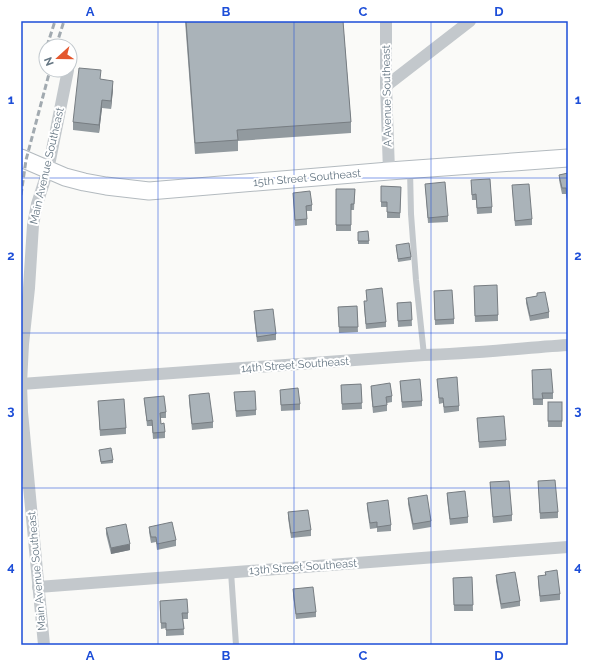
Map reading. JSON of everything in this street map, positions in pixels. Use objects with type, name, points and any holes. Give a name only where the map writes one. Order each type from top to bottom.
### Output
[{"type":"street","name":"A Avenue Southeast","points":[[387,21],[386,86],[389,171]]},
{"type":"street","points":[[386,86],[470,21]]},
{"type":"street","name":"Main Avenue Southeast","points":[[44,645],[22,412],[21,384],[33,225],[37,204],[48,170],[66,78]]},
{"type":"street","name":"15th Street Southeast","points":[[21,158],[66,176],[106,186],[149,191],[568,158]]},
{"type":"street","name":"14th Street Southeast","points":[[21,384],[424,355],[467,354],[568,345]]},
{"type":"street","name":"13th Street Southeast","points":[[38,587],[568,547]]},
{"type":"lane","points":[[410,170],[411,214],[424,355]]},
{"type":"lane","points":[[231,572],[236,645]]},
{"type":"building","points":[[186,21],[343,21],[351,122],[237,130],[238,140],[195,143]]},
{"type":"building","points":[[79,68],[101,70],[100,79],[113,81],[111,101],[102,100],[99,125],[73,122]]},
{"type":"building","points":[[568,173],[568,203],[566,188],[562,188],[559,175]]},
{"type":"building","points":[[490,179],[492,207],[477,208],[476,194],[472,195],[471,180]]},
{"type":"building","points":[[445,182],[448,216],[428,218],[425,184]]},
{"type":"building","points":[[529,184],[532,219],[515,221],[512,185]]},
{"type":"building","points":[[381,186],[401,187],[400,213],[387,212],[387,202],[381,202]]},
{"type":"building","points":[[336,189],[355,189],[354,204],[351,204],[351,225],[336,225]]},
{"type":"building","points":[[310,191],[312,205],[306,206],[307,219],[295,220],[293,193]]},
{"type":"building","points":[[368,231],[369,241],[358,241],[358,232]]},
{"type":"building","points":[[409,243],[411,257],[398,259],[396,245]]},
{"type":"building","points":[[497,285],[498,315],[475,316],[474,286]]},
{"type":"building","points":[[382,288],[386,322],[366,324],[364,301],[367,301],[366,290]]},
{"type":"building","points":[[452,290],[454,319],[435,320],[434,291]]},
{"type":"building","points":[[545,292],[549,312],[530,316],[526,298],[537,296],[537,293]]},
{"type":"building","points":[[411,302],[412,320],[398,321],[397,303]]},
{"type":"building","points":[[357,306],[358,327],[339,327],[338,307]]},
{"type":"building","points":[[273,309],[276,334],[257,337],[254,311]]},
{"type":"building","points":[[551,369],[553,393],[542,393],[543,399],[533,399],[532,370]]},
{"type":"building","points":[[457,377],[459,406],[444,407],[443,398],[439,398],[437,379]]},
{"type":"building","points":[[420,379],[422,401],[402,402],[400,381]]},
{"type":"building","points":[[390,383],[392,396],[386,397],[387,405],[373,407],[371,386]]},
{"type":"building","points":[[361,384],[362,403],[342,404],[341,385]]},
{"type":"building","points":[[298,388],[300,404],[281,405],[280,390]]},
{"type":"building","points":[[255,391],[256,410],[236,411],[234,392]]},
{"type":"building","points":[[209,393],[213,422],[192,424],[189,395]]},
{"type":"building","points":[[164,396],[166,412],[160,413],[161,424],[164,423],[165,432],[153,433],[152,420],[147,421],[144,398]]},
{"type":"building","points":[[124,399],[126,428],[100,430],[98,401]]},
{"type":"building","points":[[548,402],[562,402],[562,421],[548,421]]},
{"type":"building","points":[[504,416],[506,440],[479,442],[477,418]]},
{"type":"building","points":[[111,448],[113,460],[101,462],[99,450]]},
{"type":"building","points":[[555,480],[558,512],[540,513],[538,481]]},
{"type":"building","points":[[509,481],[512,515],[493,517],[490,482]]},
{"type":"building","points":[[465,491],[468,517],[450,519],[447,493]]},
{"type":"building","points":[[427,495],[431,521],[413,524],[408,498]]},
{"type":"building","points":[[388,500],[391,525],[377,527],[377,522],[370,523],[367,503]]},
{"type":"building","points":[[308,510],[311,530],[291,533],[288,512]]},
{"type":"building","points":[[172,522],[176,540],[157,544],[156,537],[151,537],[149,527]]},
{"type":"building","points":[[126,524],[130,544],[111,548],[106,528]]},
{"type":"building","points":[[557,570],[560,594],[540,596],[538,576],[546,575],[545,572]]},
{"type":"building","points":[[515,572],[520,601],[501,604],[496,575]]},
{"type":"building","points":[[472,577],[473,605],[454,605],[453,578]]},
{"type":"building","points":[[313,587],[316,612],[296,614],[293,589]]},
{"type":"building","points":[[187,599],[188,613],[182,613],[184,629],[166,630],[166,623],[161,623],[160,601]]},
{"type":"railway","points":[[50,38],[55,21]]},
{"type":"railway","points":[[59,38],[64,21]]},
{"type":"railway","points":[[21,195],[26,160],[48,78]]}]
